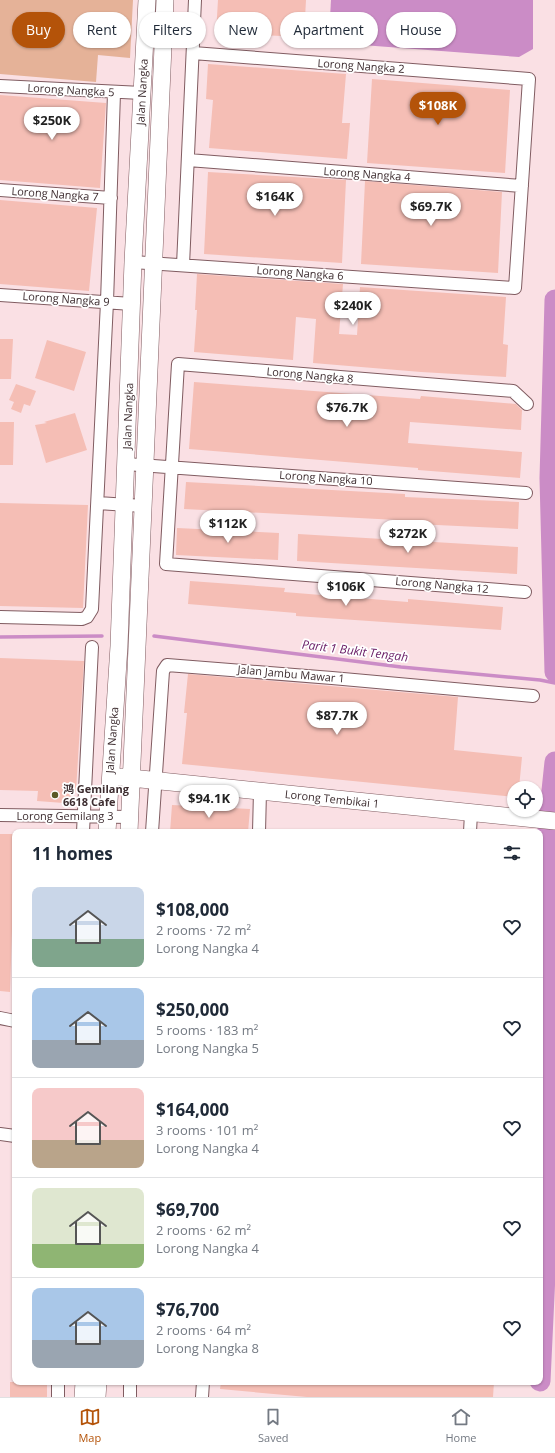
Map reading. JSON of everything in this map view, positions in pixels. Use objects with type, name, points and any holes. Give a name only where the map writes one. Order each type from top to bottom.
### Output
[{"type":"street","name":"Jalan Nangka","points":[[107,824],[109,776],[119,646],[133,262],[147,0]]},
{"type":"street","name":"Jalan Nangka","points":[[130,824],[165,0]]},
{"type":"street","points":[[183,265],[196,0]]},
{"type":"street","name":"Lorong Nangka 2","points":[[193,53],[530,79],[522,186]]},
{"type":"street","name":"Lorong Nangka 5","points":[[0,86],[114,93],[142,93]]},
{"type":"street","points":[[0,617],[82,619],[90,614],[93,604],[107,302],[114,93]]},
{"type":"street","name":"Lorong Nangka 4","points":[[188,160],[522,186]]},
{"type":"street","name":"Lorong Nangka 6","points":[[133,262],[515,288],[522,186]]},
{"type":"street","name":"Lorong Nangka 7","points":[[0,190],[110,198]]},
{"type":"street","name":"Lorong Nangka 9","points":[[0,295],[132,304]]},
{"type":"street","name":"Lorong Nangka 8","points":[[172,468],[178,364],[513,391],[527,404]]},
{"type":"street","name":"Lorong Nangka 10","points":[[126,464],[526,493]]},
{"type":"street","name":"Lorong Nangka 12","points":[[172,468],[166,564],[525,592]]},
{"type":"street","points":[[98,501],[143,506]]},
{"type":"street","points":[[83,829],[92,647]]},
{"type":"street","name":"Jalan Jambu Mawar 1","points":[[154,781],[163,671],[167,665],[533,696]]},
{"type":"street","name":"Lorong Tembikai 1","points":[[109,776],[555,821]]},
{"type":"street","points":[[152,829],[154,781]]},
{"type":"street","points":[[259,829],[260,792]]},
{"type":"street","points":[[470,829],[471,813]]},
{"type":"street","name":"Lorong Gemilang 3","points":[[0,815],[83,816],[107,824],[130,824]]},
{"type":"street","points":[[0,1018],[12,1020]]},
{"type":"street","points":[[0,1134],[12,1136]]},
{"type":"street","points":[[58,1385],[58,1397]]},
{"type":"street","points":[[83,1397],[84,1385]]},
{"type":"street","points":[[97,1397],[98,1385]]},
{"type":"street","points":[[130,1385],[130,1397]]},
{"type":"street","points":[[202,1397],[203,1385]]},
{"type":"shaded area","points":[[0,0],[133,0],[131,39],[131,12],[73,12],[73,48],[131,48],[130,58],[98,55],[96,82],[0,74]]},
{"type":"shaded area","points":[[331,0],[533,0],[533,49],[519,57],[401,48],[456,48],[456,12],[386,12],[386,47],[378,46],[378,12],[330,12]]},
{"type":"building","points":[[218,0],[306,0],[305,12],[280,12],[280,36],[272,36],[272,12],[217,12]]},
{"type":"building","points":[[208,64],[346,74],[342,123],[350,123],[347,159],[209,148],[213,100],[206,99]]},
{"type":"building","points":[[372,79],[510,90],[505,173],[367,163]]},
{"type":"building","points":[[0,95],[106,103],[100,188],[0,180]]},
{"type":"building","points":[[208,172],[346,180],[342,263],[204,254]]},
{"type":"building","points":[[365,181],[502,192],[498,273],[361,264]]},
{"type":"building","points":[[0,200],[97,208],[89,291],[0,284]]},
{"type":"building","points":[[197,274],[343,284],[339,334],[357,335],[360,287],[506,297],[503,344],[508,345],[506,377],[313,363],[316,319],[296,317],[293,360],[194,352],[197,310],[195,310]]},
{"type":"building","points":[[0,339],[13,339],[11,379],[0,379]]},
{"type":"building","points":[[47,340],[86,352],[74,391],[35,378]]},
{"type":"building","points":[[194,382],[420,399],[421,396],[516,404],[522,410],[521,430],[410,422],[408,443],[522,452],[520,478],[189,449]]},
{"type":"building","points":[[16,384],[36,391],[30,406],[24,404],[21,413],[11,409],[14,402],[9,400]]},
{"type":"building","points":[[75,413],[87,450],[46,463],[35,425],[47,423],[44,422]]},
{"type":"building","points":[[0,422],[14,422],[13,465],[0,465]]},
{"type":"building","points":[[186,482],[405,494],[405,497],[519,502],[518,529],[416,524],[416,521],[184,509]]},
{"type":"building","points":[[0,503],[88,505],[83,608],[0,606]]},
{"type":"building","points":[[177,528],[279,533],[278,560],[176,555]]},
{"type":"building","points":[[298,534],[518,547],[517,574],[297,561]]},
{"type":"building","points":[[190,581],[285,588],[284,592],[408,602],[408,599],[503,607],[501,630],[296,616],[296,613],[188,604]]},
{"type":"building","points":[[0,658],[84,661],[76,791],[64,803],[37,801],[38,791],[0,790]]},
{"type":"building","points":[[188,674],[458,697],[454,750],[522,757],[520,781],[507,781],[507,796],[182,764],[187,713],[184,713]]},
{"type":"building","points":[[172,805],[250,809],[248,829],[170,829]]},
{"type":"building","points":[[0,834],[12,834],[10,992],[0,991]]},
{"type":"building","points":[[10,1382],[12,1382],[12,1385],[47,1385],[47,1397],[10,1397]]},
{"type":"building","points":[[221,1385],[494,1385],[493,1397],[307,1397],[220,1389]]},
{"type":"waterway","points":[[555,300],[550,478],[555,672]]},
{"type":"waterway","name":"Parit 1 Bukit Tengah","points":[[0,637],[102,636]]},
{"type":"waterway","name":"Parit 1 Bukit Tengah","points":[[154,636],[401,667],[540,680],[555,683]]},
{"type":"waterway","points":[[543,1317],[553,1103],[548,1046],[551,891],[547,838],[555,762]]},
{"type":"place","name":"鸿 Gemilang 6618 Cafe","points":[[55,795]]}]
